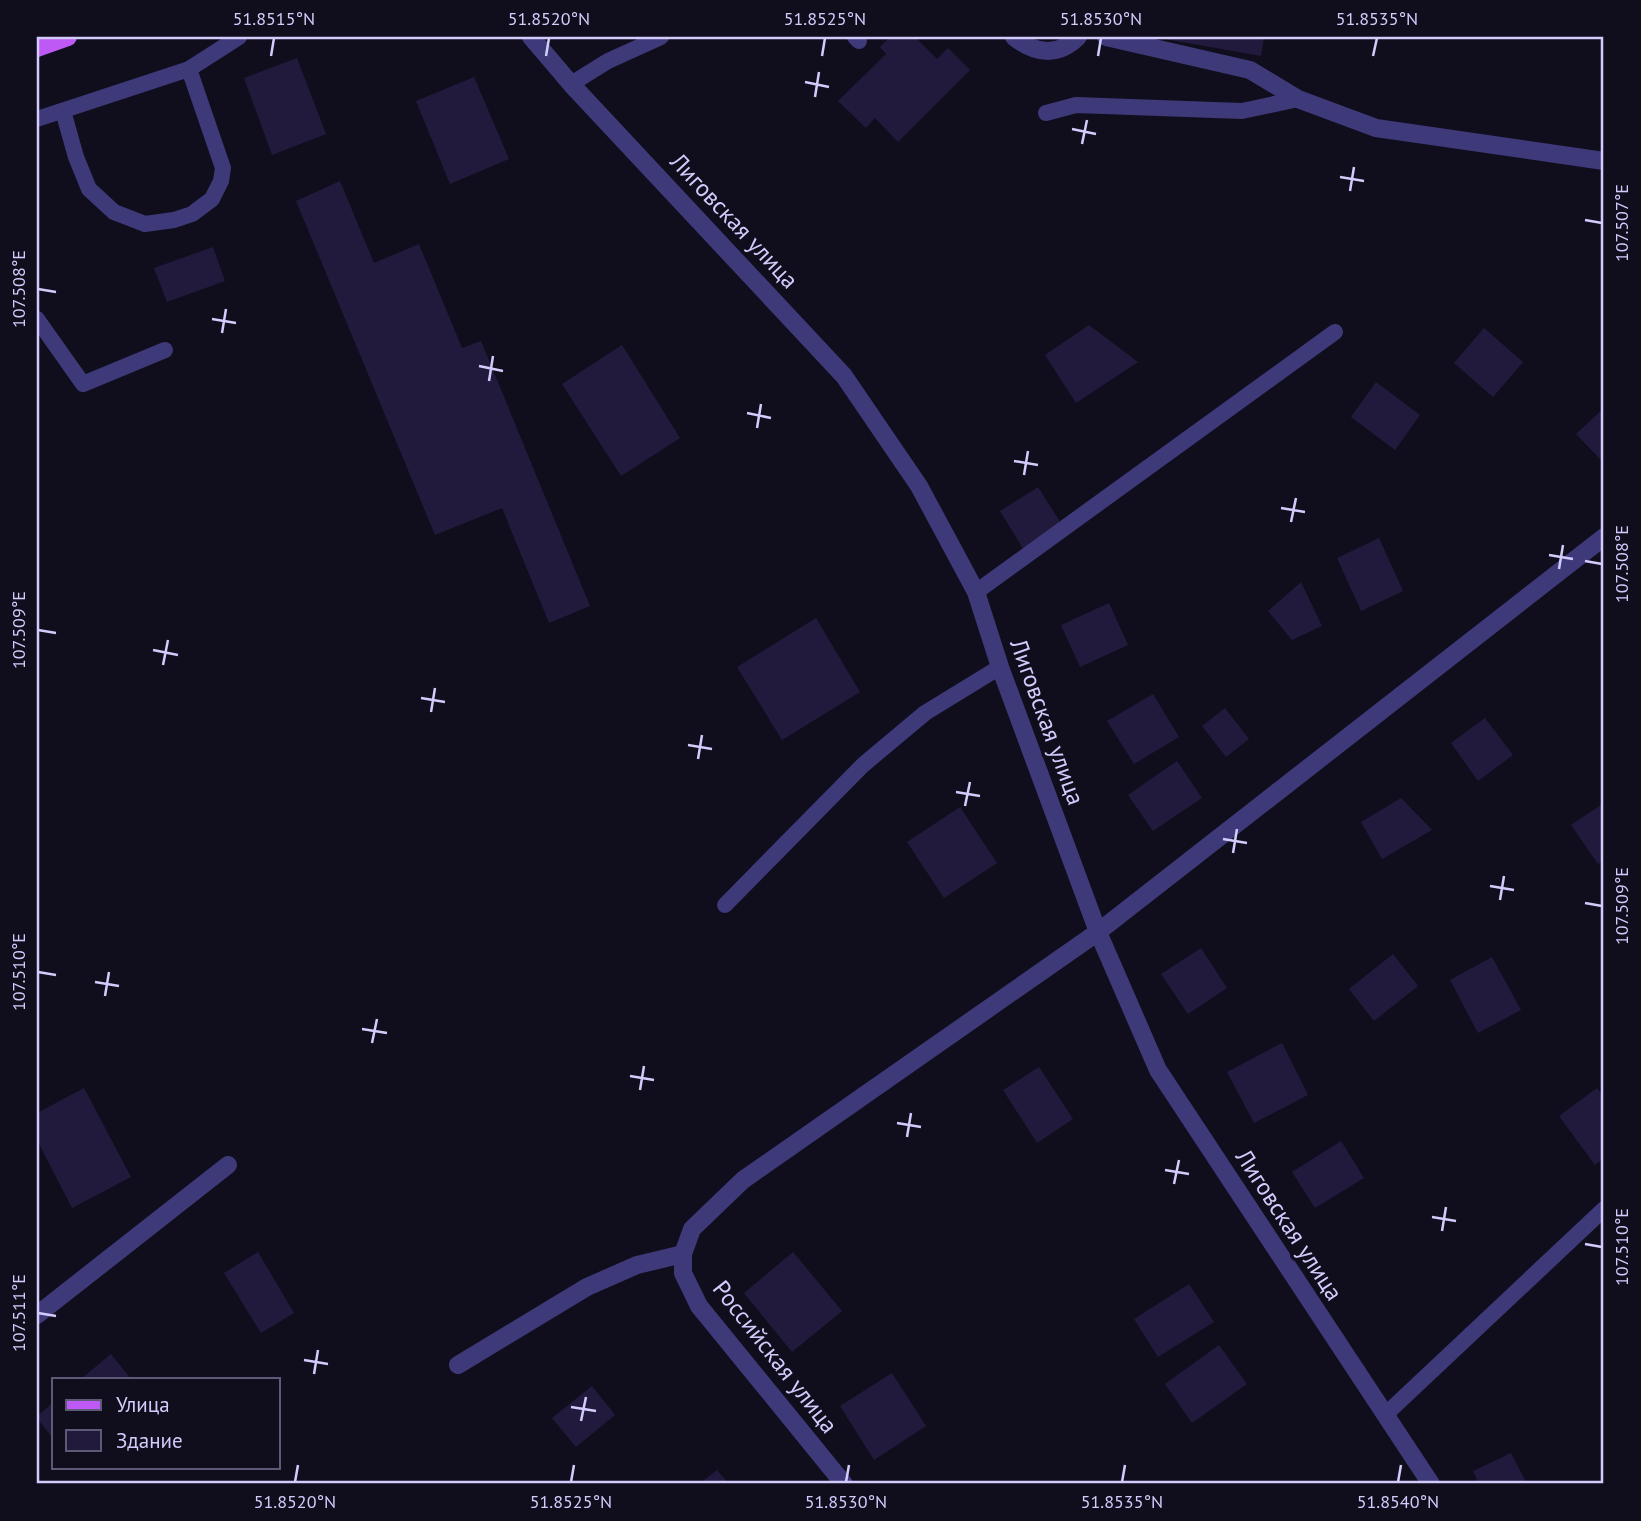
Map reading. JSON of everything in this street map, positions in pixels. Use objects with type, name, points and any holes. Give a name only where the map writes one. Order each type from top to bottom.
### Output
[{"type":"main road","points":[[37,48],[68,37]]},
{"type":"street","name":"Лиговская улица","points":[[531,37],[571,84],[844,376],[919,485],[976,592],[1000,667],[1098,932],[1158,1070],[1431,1484]]},
{"type":"street","points":[[1014,37],[1032,49],[1051,51],[1070,45],[1078,37]]},
{"type":"street","points":[[1107,37],[1250,70],[1298,99],[1376,128],[1604,162]]},
{"type":"street","points":[[458,1365],[587,1287],[637,1265],[682,1254],[692,1228],[743,1180],[1098,932],[1604,537]]},
{"type":"street","points":[[37,1315],[229,1164]]},
{"type":"street","name":"Российская улица","points":[[682,1254],[683,1273],[699,1306],[844,1484]]},
{"type":"lane","points":[[37,119],[189,69],[239,37]]},
{"type":"lane","points":[[571,84],[608,61],[661,37]]},
{"type":"lane","points":[[63,111],[76,157],[89,189],[114,212],[145,225],[192,214],[212,199],[221,181],[223,168],[189,69]]},
{"type":"lane","points":[[1046,113],[1076,105],[1242,111],[1298,99]]},
{"type":"lane","points":[[37,319],[83,384],[165,350]]},
{"type":"lane","points":[[976,592],[1335,332]]},
{"type":"lane","points":[[725,905],[863,765],[925,713],[1000,667]]},
{"type":"lane","points":[[1385,1415],[1604,1209]]},
{"type":"building","points":[[890,37],[915,37],[937,59],[948,48],[970,70],[898,142],[875,118],[866,128],[838,101],[886,54],[880,47]]},
{"type":"building","points":[[1159,37],[1264,37],[1261,56]]},
{"type":"building","points":[[297,58],[326,134],[272,155],[244,78]]},
{"type":"building","points":[[474,77],[509,159],[450,184],[416,101]]},
{"type":"building","points":[[340,181],[374,263],[419,244],[462,348],[481,341],[590,606],[549,623],[502,508],[435,535],[296,201]]},
{"type":"building","points":[[213,247],[225,281],[167,302],[154,268]]},
{"type":"building","points":[[1089,325],[1138,362],[1076,403],[1045,355]]},
{"type":"building","points":[[1484,328],[1523,362],[1493,397],[1454,363]]},
{"type":"building","points":[[622,345],[680,438],[621,476],[562,384]]},
{"type":"building","points":[[1376,382],[1420,415],[1395,450],[1351,417]]},
{"type":"building","points":[[1604,408],[1604,463],[1576,434]]},
{"type":"building","points":[[1038,487],[1064,528],[1025,552],[1000,511]]},
{"type":"building","points":[[1379,538],[1403,591],[1361,611],[1337,558]]},
{"type":"building","points":[[1301,582],[1322,626],[1292,640],[1268,611]]},
{"type":"building","points":[[1109,603],[1128,645],[1080,667],[1061,625]]},
{"type":"building","points":[[816,618],[860,692],[782,740],[737,667]]},
{"type":"building","points":[[1153,694],[1179,737],[1134,764],[1107,721]]},
{"type":"building","points":[[1225,708],[1249,739],[1226,757],[1202,726]]},
{"type":"building","points":[[1485,718],[1513,755],[1478,781],[1451,743]]},
{"type":"building","points":[[1177,761],[1202,798],[1153,831],[1128,795]]},
{"type":"building","points":[[1401,798],[1432,830],[1382,859],[1361,822]]},
{"type":"building","points":[[1604,803],[1604,860],[1598,864],[1571,825]]},
{"type":"building","points":[[960,807],[997,863],[944,898],[907,842]]},
{"type":"building","points":[[1201,948],[1227,988],[1188,1014],[1161,974]]},
{"type":"building","points":[[1393,954],[1418,986],[1374,1021],[1349,989]]},
{"type":"building","points":[[1492,957],[1521,1010],[1478,1033],[1450,980]]},
{"type":"building","points":[[1282,1043],[1308,1095],[1254,1123],[1227,1072]]},
{"type":"building","points":[[1039,1067],[1073,1119],[1037,1143],[1003,1090]]},
{"type":"building","points":[[84,1088],[131,1177],[72,1208],[37,1140],[37,1113]]},
{"type":"building","points":[[1597,1088],[1604,1098],[1604,1158],[1595,1165],[1559,1116]]},
{"type":"building","points":[[1341,1141],[1364,1178],[1315,1208],[1292,1172]]},
{"type":"building","points":[[258,1252],[294,1313],[261,1333],[224,1273]]},
{"type":"building","points":[[793,1252],[842,1311],[792,1352],[744,1293]]},
{"type":"building","points":[[1189,1284],[1214,1322],[1158,1357],[1134,1319]]},
{"type":"building","points":[[1219,1345],[1247,1384],[1192,1423],[1165,1384]]},
{"type":"building","points":[[111,1354],[130,1378],[82,1378]]},
{"type":"building","points":[[892,1373],[926,1426],[874,1460],[840,1406]]},
{"type":"building","points":[[592,1386],[615,1415],[576,1447],[552,1418]]},
{"type":"building","points":[[52,1404],[52,1437],[37,1418]]},
{"type":"building","points":[[1511,1453],[1527,1484],[1479,1484],[1473,1471]]},
{"type":"building","points":[[717,1470],[729,1484],[699,1484]]}]
